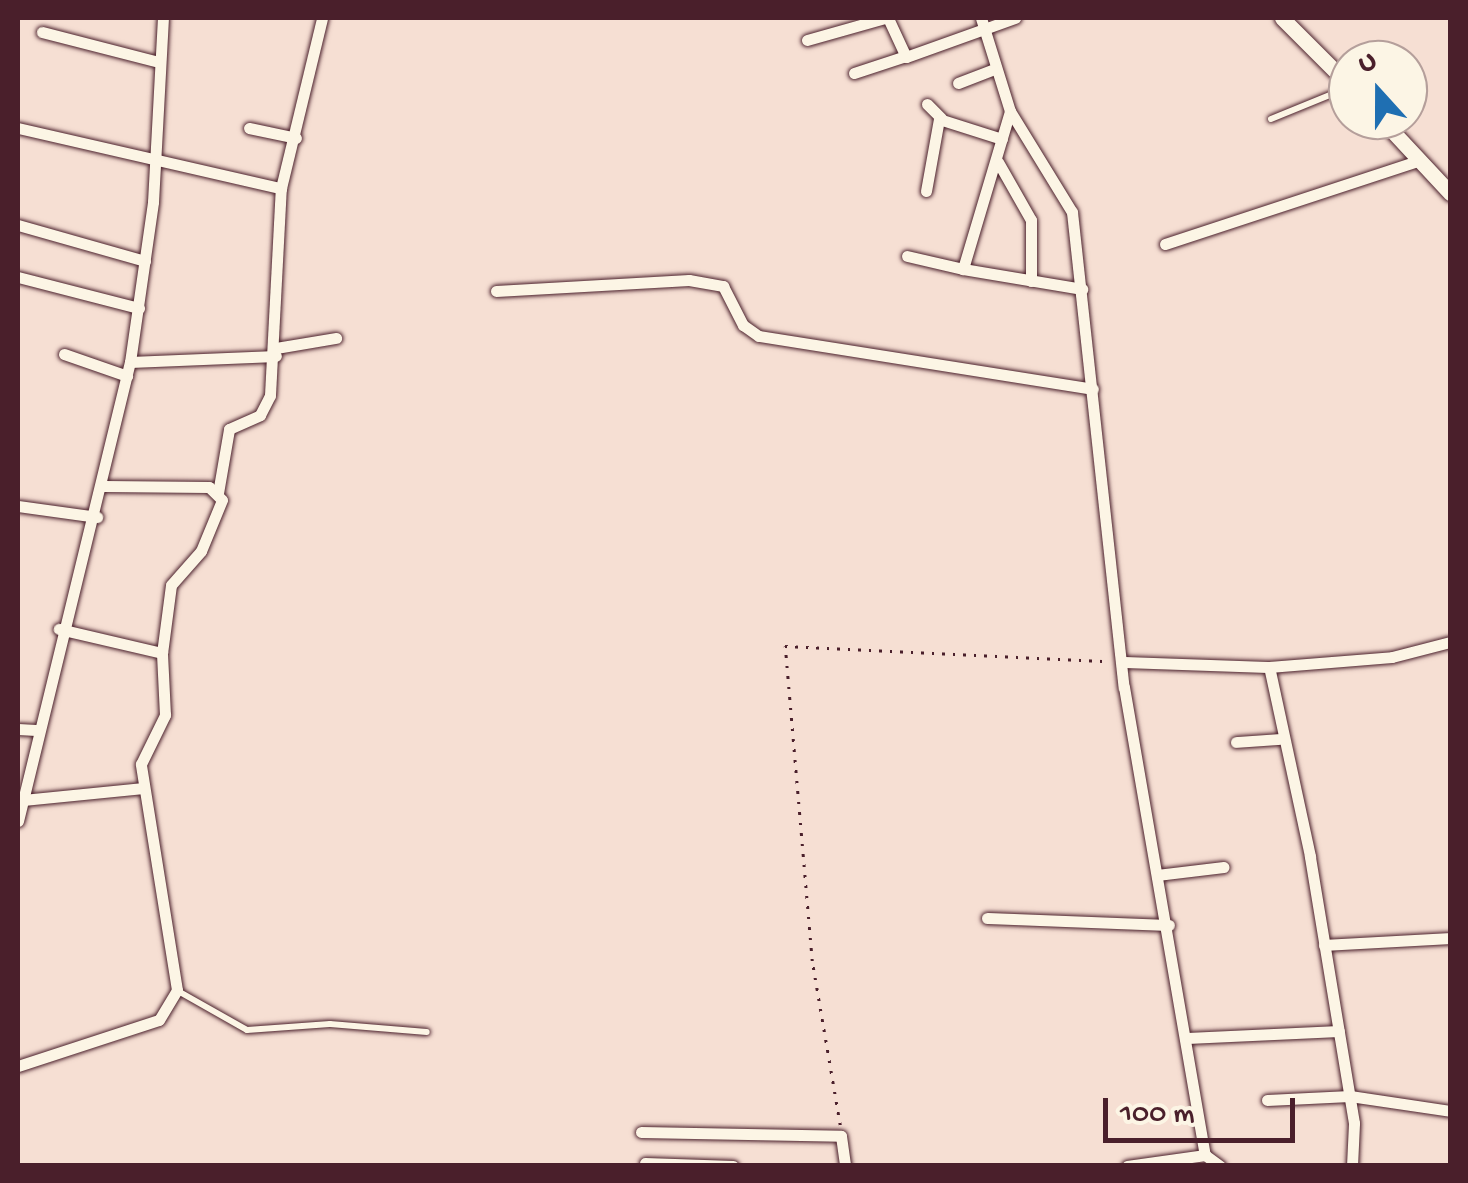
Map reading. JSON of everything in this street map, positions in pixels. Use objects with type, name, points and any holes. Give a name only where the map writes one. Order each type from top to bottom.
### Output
[{"type":"street","points":[[18,818],[59,629],[98,517],[130,362],[146,261],[164,18]]},
{"type":"street","points":[[18,1066],[159,1020],[177,990],[141,764],[165,715],[162,653],[171,586],[218,520],[218,493],[229,429],[267,408],[276,352],[281,188],[322,18]]},
{"type":"street","points":[[807,40],[887,18],[903,57]]},
{"type":"street","points":[[854,73],[983,24],[1015,18]]},
{"type":"street","points":[[1282,18],[1328,65]]},
{"type":"street","points":[[983,24],[1010,110],[1067,200],[1082,289],[1123,662],[1205,1155]]},
{"type":"street","points":[[42,32],[160,62]]},
{"type":"street","points":[[958,83],[995,69]]},
{"type":"street","points":[[927,104],[941,118],[1002,140]]},
{"type":"street","points":[[963,269],[998,162],[1010,110]]},
{"type":"street","points":[[926,191],[941,118]]},
{"type":"street","points":[[18,128],[153,163],[281,188]]},
{"type":"street","points":[[248,128],[296,138]]},
{"type":"street","points":[[1402,140],[1450,193]]},
{"type":"street","points":[[1165,244],[1421,160]]},
{"type":"street","points":[[998,162],[1031,220],[1031,281]]},
{"type":"street","points":[[18,225],[146,261]]},
{"type":"street","points":[[908,256],[1082,289]]},
{"type":"street","points":[[18,277],[138,308]]},
{"type":"street","points":[[496,291],[688,280],[723,286],[742,325],[759,336],[1093,389]]},
{"type":"street","points":[[130,362],[276,352],[336,338]]},
{"type":"street","points":[[64,354],[127,376]]},
{"type":"street","points":[[104,486],[218,493]]},
{"type":"street","points":[[18,506],[98,517]]},
{"type":"street","points":[[59,629],[162,653]]},
{"type":"street","points":[[1123,662],[1269,666],[1392,657],[1450,642]]},
{"type":"street","points":[[1269,666],[1279,739],[1324,945],[1350,1096],[1352,1166]]},
{"type":"street","points":[[18,728],[36,730]]},
{"type":"street","points":[[1236,742],[1279,739]]},
{"type":"street","points":[[23,800],[143,788]]},
{"type":"street","points":[[1157,874],[1224,867]]},
{"type":"street","points":[[987,918],[1169,925]]},
{"type":"street","points":[[1324,945],[1450,938]]},
{"type":"street","points":[[1187,1038],[1338,1031]]},
{"type":"street","points":[[1267,1100],[1350,1096],[1450,1111]]},
{"type":"street","points":[[642,1132],[841,1136],[844,1166]]},
{"type":"street","points":[[1127,1166],[1205,1155],[1220,1166]]},
{"type":"street","points":[[645,1163],[733,1166]]},
{"type":"lane","points":[[1271,120],[1328,95]]},
{"type":"lane","points":[[177,990],[246,1030],[330,1024],[428,1032]]},
{"type":"path","points":[[841,1136],[812,961],[783,650],[1123,662]]}]
